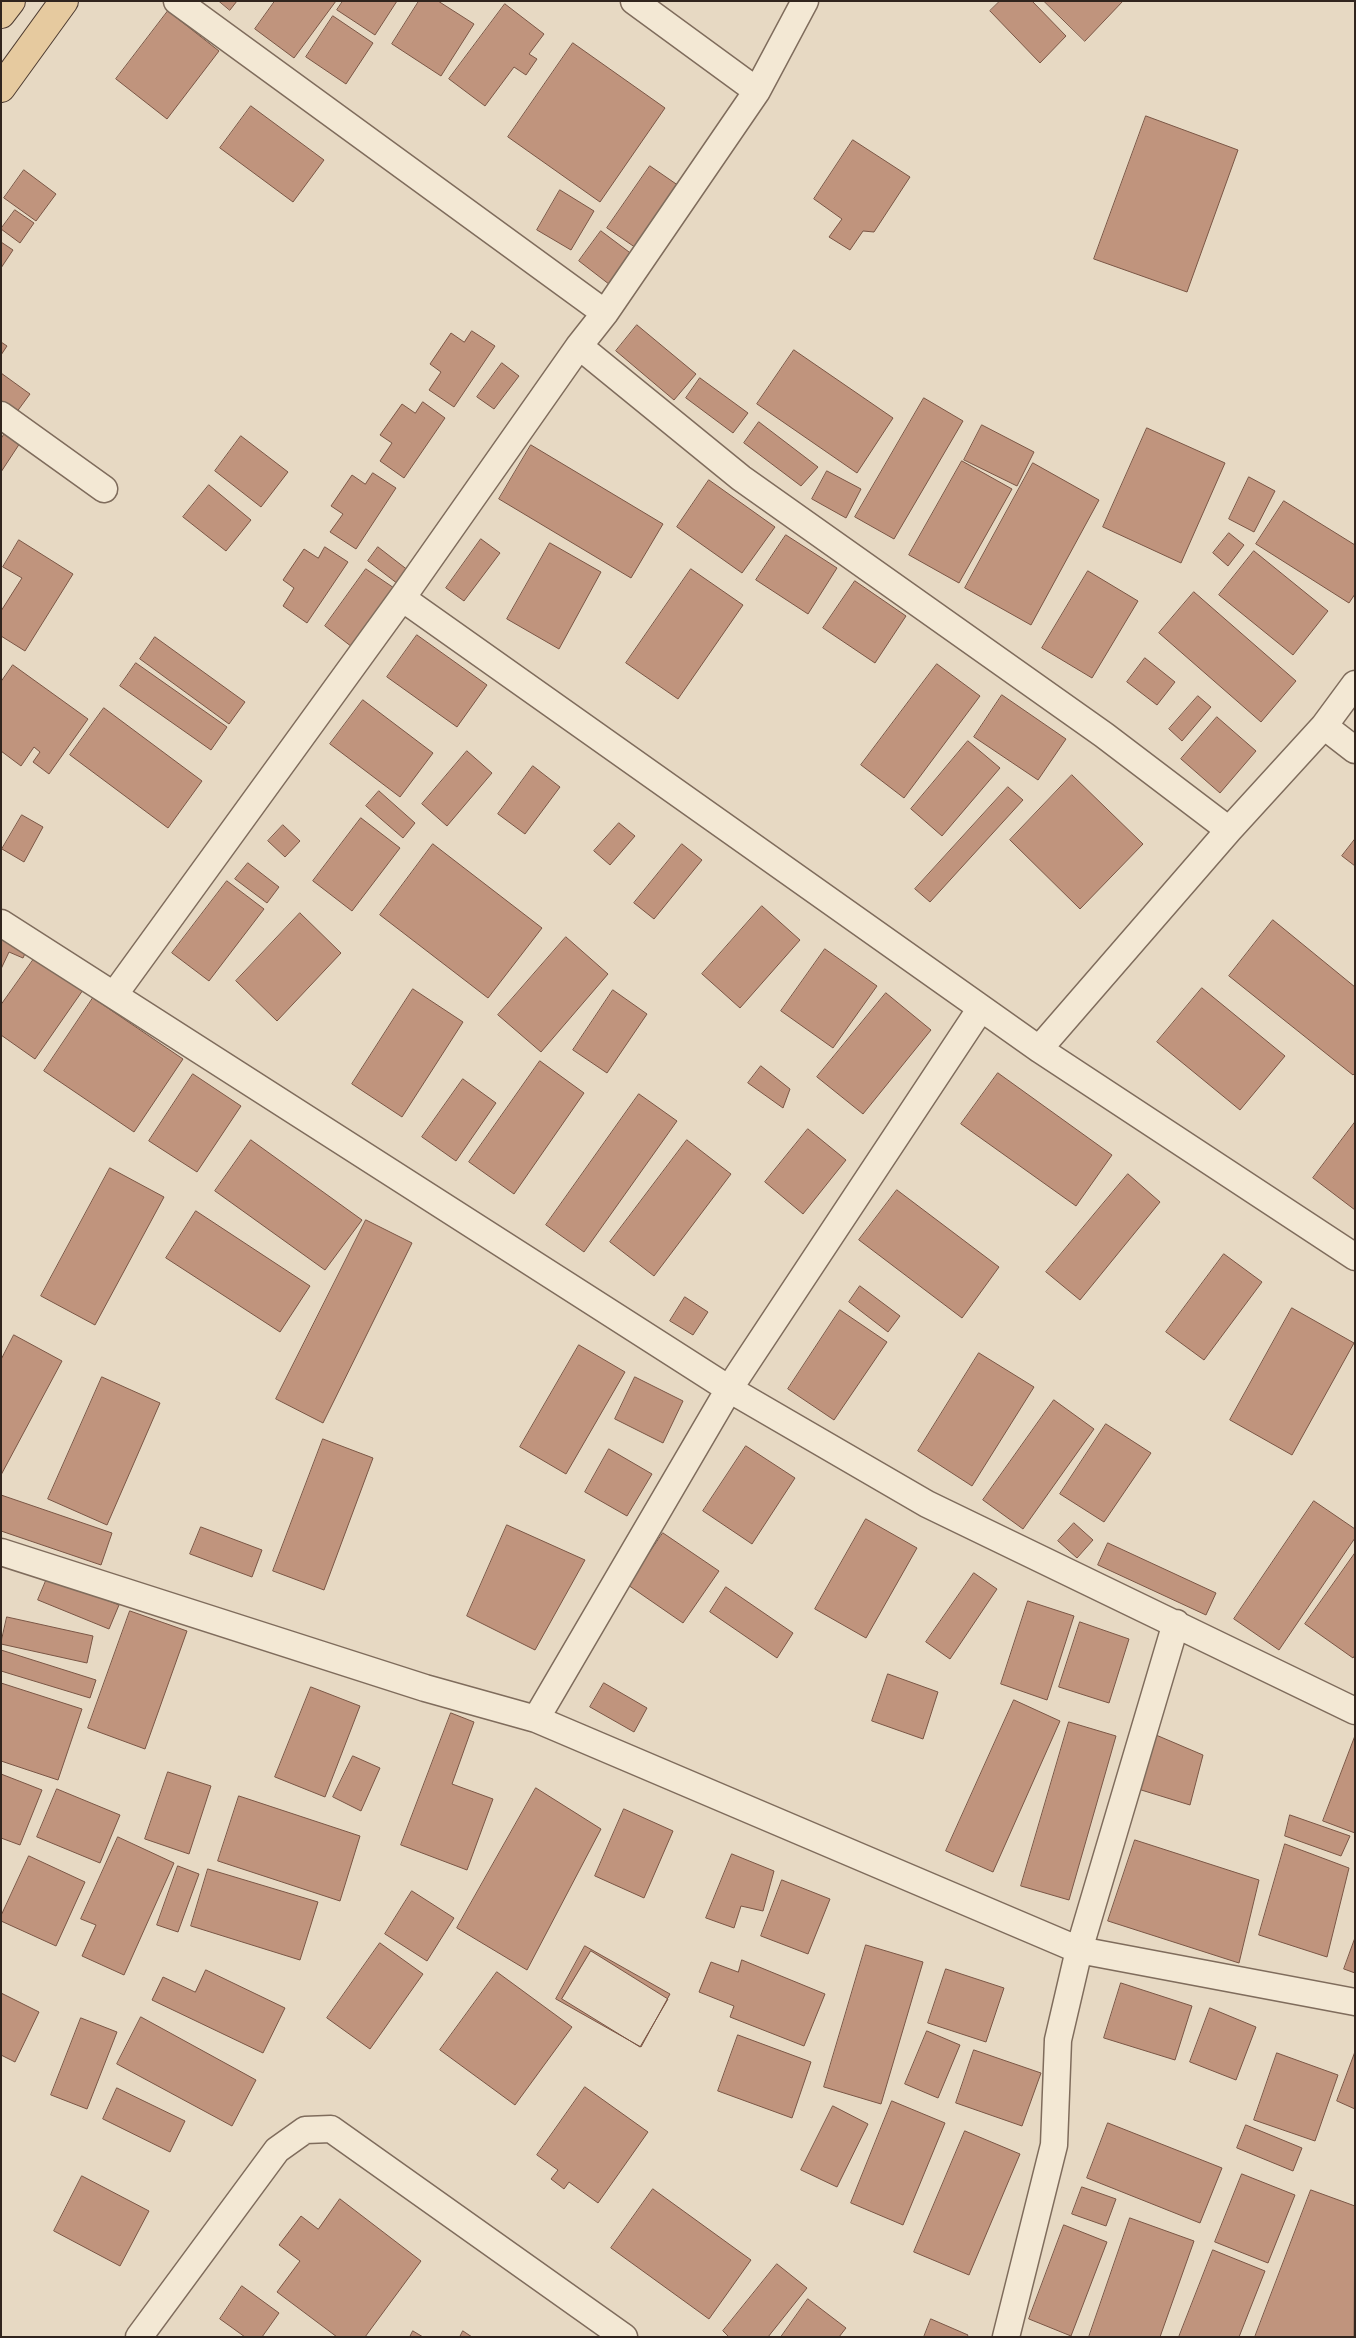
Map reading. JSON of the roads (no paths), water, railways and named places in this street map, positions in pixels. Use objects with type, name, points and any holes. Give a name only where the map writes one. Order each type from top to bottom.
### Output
[{"type":"main road","points":[[1,14],[11,1]]},
{"type":"main road","points":[[1,88],[64,1]]},
{"type":"street","points":[[177,1],[604,314]]},
{"type":"street","points":[[634,1],[756,91]]},
{"type":"street","points":[[114,996],[402,598],[579,346],[604,314],[756,91],[805,1]]},
{"type":"street","points":[[579,346],[741,478],[1104,735],[1229,830]]},
{"type":"street","points":[[1,415],[104,489]]},
{"type":"street","points":[[402,598],[981,1008],[1355,1258]]},
{"type":"street","points":[[1039,1048],[1229,830],[1324,726],[1355,684]]},
{"type":"street","points":[[1324,726],[1355,750]]},
{"type":"street","points":[[1,923],[729,1389],[927,1504],[1176,1622],[1355,1711]]},
{"type":"street","points":[[536,1719],[729,1389],[981,1008]]},
{"type":"street","points":[[1,1552],[425,1688],[536,1719],[1079,1950],[1355,2002]]},
{"type":"street","points":[[1006,2337],[1054,2145],[1058,2040],[1079,1950],[1176,1622]]},
{"type":"street","points":[[139,2337],[278,2150],[305,2130],[330,2129],[624,2337]]}]
